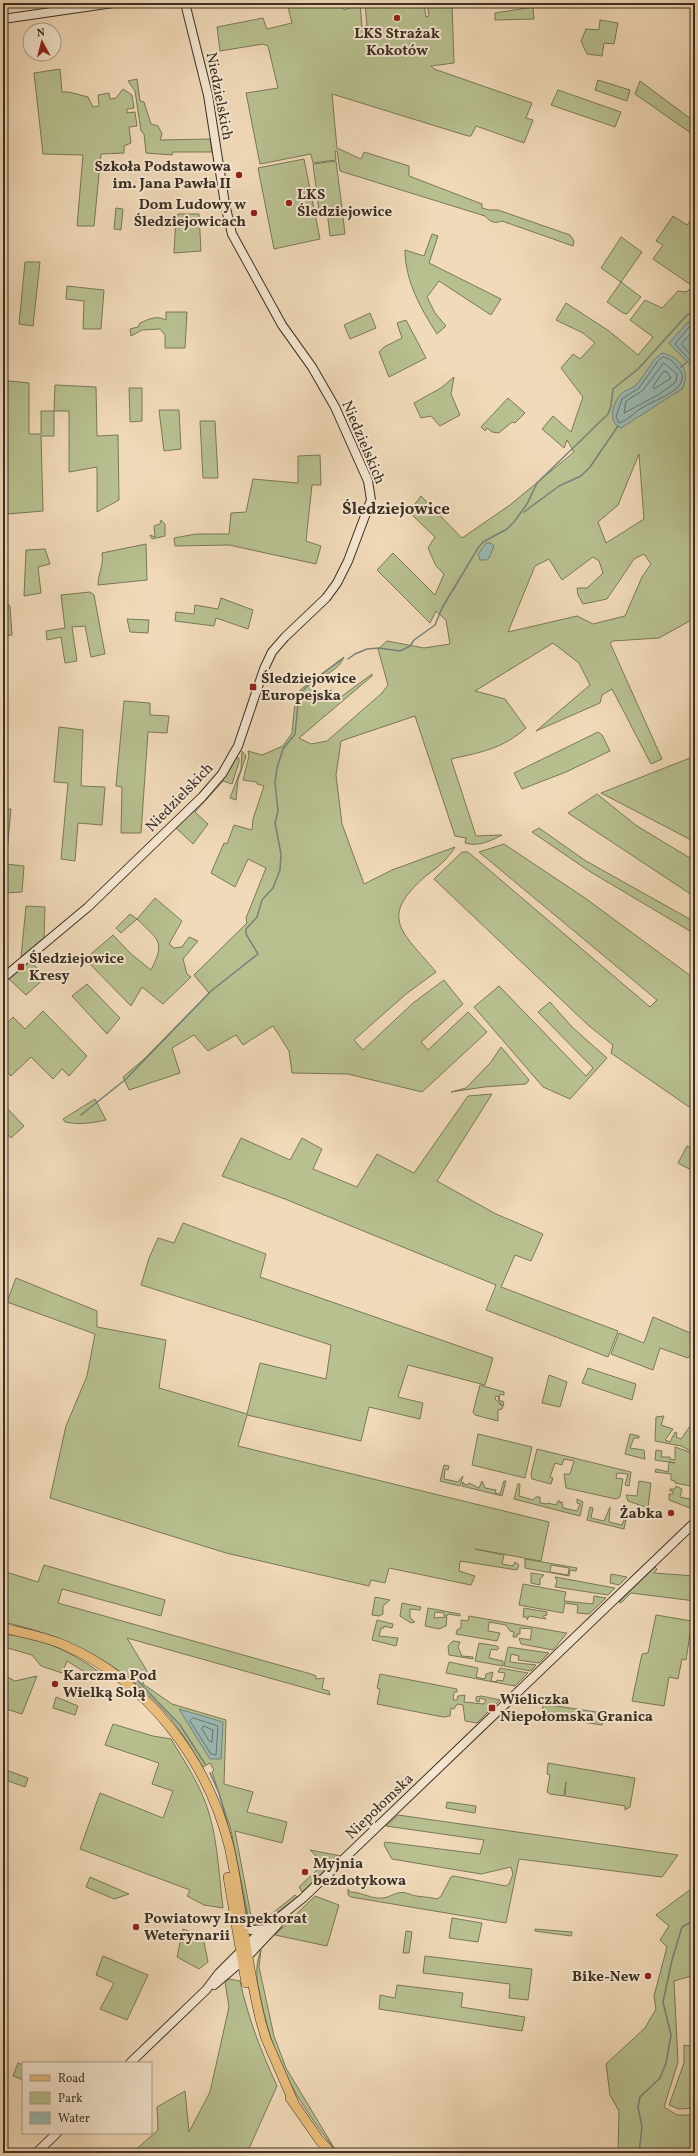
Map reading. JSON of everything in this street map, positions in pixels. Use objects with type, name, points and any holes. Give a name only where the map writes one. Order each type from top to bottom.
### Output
[{"type":"main road","points":[[3,1628],[41,1636],[64,1645],[104,1667],[132,1688],[159,1713],[184,1745],[205,1783],[218,1814],[229,1847],[242,1921],[244,1953]]},
{"type":"main road","points":[[218,1814],[248,1976],[266,2039],[294,2103],[320,2141],[332,2153]]},
{"type":"street","points":[[3,19],[113,3]]},
{"type":"street","name":"Niedzielskich","points":[[3,978],[88,907],[202,797],[222,774],[238,746],[264,669],[272,652],[285,637],[326,598],[337,583],[348,561],[371,500],[368,481],[335,407],[312,366],[282,326],[232,234],[224,198],[208,95],[185,3]]},
{"type":"street","points":[[3,1147],[3,1158]]},
{"type":"street","name":"Niepołomska","points":[[131,2062],[206,1990],[219,1973],[244,1953],[260,1944],[289,1911],[695,1522]]},
{"type":"street","name":"Niepołomska","points":[[206,1990],[224,1978],[266,1928],[289,1911]]},
{"type":"street","points":[[242,1921],[251,1930],[259,1931],[266,1928]]},
{"type":"street","points":[[224,1978],[230,1975],[248,1976],[260,1944]]},
{"type":"street","points":[[36,2153],[56,2134]]},
{"type":"green space","points":[[287,3],[340,3],[344,10],[360,3],[362,27],[367,26],[365,3],[424,3],[426,17],[429,16],[427,3],[452,3],[454,63],[431,66],[434,69],[532,103],[526,118],[533,120],[524,143],[476,126],[471,136],[468,136],[332,94],[337,148],[361,159],[364,152],[409,166],[409,176],[482,204],[482,208],[498,210],[570,235],[574,241],[573,246],[502,221],[493,222],[485,216],[340,171],[337,151],[335,151],[336,160],[313,163],[311,154],[260,164],[246,93],[278,88],[268,46],[263,44],[220,51],[217,27],[263,18],[267,29],[292,23]]},
{"type":"green space","points":[[533,7],[534,19],[495,20],[495,13]]},
{"type":"green space","points":[[600,20],[618,23],[614,44],[604,43],[602,56],[587,54],[581,41],[586,29],[599,30]]},
{"type":"green space","points":[[60,69],[62,92],[69,92],[88,97],[93,107],[99,106],[98,95],[109,93],[110,99],[116,98],[123,89],[132,95],[134,108],[127,109],[127,113],[135,112],[137,126],[129,127],[131,143],[124,146],[124,153],[101,154],[94,226],[77,226],[83,155],[43,154],[34,73]]},
{"type":"green space","points":[[137,79],[140,101],[144,102],[151,124],[158,126],[162,134],[160,140],[210,139],[212,152],[173,152],[172,155],[146,153],[144,134],[141,131],[135,91],[128,81]]},
{"type":"green space","points":[[598,80],[630,90],[627,101],[595,90]]},
{"type":"green space","points":[[640,81],[695,122],[695,136],[635,94]]},
{"type":"green space","points":[[558,90],[621,112],[615,127],[551,105]]},
{"type":"green space","name":"LKS Śledziejowice","points":[[304,159],[320,239],[274,249],[258,168]]},
{"type":"green space","points":[[336,161],[342,208],[319,211],[313,164]]},
{"type":"green space","points":[[116,208],[123,209],[121,230],[114,229]]},
{"type":"green space","points":[[342,209],[345,234],[330,236],[327,211]]},
{"type":"green space","points":[[178,214],[199,214],[201,251],[174,253],[176,217]]},
{"type":"green space","points":[[695,215],[695,278],[691,285],[653,259],[663,245],[656,241],[673,216],[687,225]]},
{"type":"green space","points":[[432,234],[438,236],[429,263],[501,299],[491,315],[439,281],[427,297],[435,313],[446,326],[437,334],[425,315],[411,284],[405,250],[424,256]]},
{"type":"green space","points":[[621,237],[642,252],[621,282],[601,268]]},
{"type":"green space","points":[[25,262],[40,262],[33,326],[19,324]]},
{"type":"green space","points":[[621,282],[641,297],[627,314],[623,313],[607,302]]},
{"type":"green space","points":[[695,282],[695,618],[659,638],[613,641],[610,643],[662,759],[651,764],[612,689],[602,695],[600,703],[536,731],[590,685],[579,663],[553,643],[475,691],[505,699],[526,728],[509,741],[491,749],[451,759],[476,836],[502,835],[480,844],[465,843],[466,838],[455,836],[415,716],[341,741],[336,775],[342,824],[364,884],[392,870],[455,847],[435,869],[412,890],[403,903],[399,914],[400,924],[405,935],[436,972],[406,994],[354,1040],[363,1050],[413,1003],[444,980],[463,1004],[421,1042],[428,1050],[468,1012],[487,1032],[422,1092],[348,1074],[292,1073],[289,1051],[273,1026],[243,1045],[236,1035],[208,1051],[194,1035],[172,1048],[180,1073],[129,1090],[123,1077],[144,1059],[209,993],[194,975],[247,923],[246,918],[266,868],[248,859],[235,887],[211,873],[224,843],[227,844],[234,825],[252,830],[253,819],[264,786],[257,784],[257,782],[243,780],[249,756],[248,751],[262,755],[283,746],[292,733],[295,702],[300,690],[344,657],[338,666],[322,677],[322,680],[313,687],[321,696],[331,690],[338,699],[372,674],[372,676],[299,738],[311,744],[327,741],[382,693],[388,685],[378,649],[387,641],[424,648],[450,644],[446,620],[436,611],[430,623],[377,570],[393,553],[435,595],[444,574],[436,566],[428,548],[435,537],[409,512],[421,496],[462,538],[510,505],[574,452],[567,440],[564,448],[542,429],[553,416],[571,432],[583,397],[561,368],[573,354],[580,359],[595,343],[583,333],[556,320],[566,303],[609,331],[638,355],[653,337],[630,320],[645,300],[662,308],[678,291],[686,292],[693,287]],"holes":[[[639,454],[644,519],[606,543],[598,522],[618,505]],[[644,554],[651,564],[642,577],[625,616],[593,624],[577,616],[508,632],[535,566],[549,559],[562,580],[593,557],[599,561],[603,573],[587,588],[577,588],[578,595],[583,604],[607,599],[634,559]]]},
{"type":"green space","points":[[67,286],[104,290],[101,329],[83,329],[84,301],[66,299]]},
{"type":"green space","points":[[166,312],[187,312],[185,348],[165,348],[165,335],[160,329],[142,330],[131,336],[130,329],[138,327],[140,323],[156,318],[166,320]]},
{"type":"green space","points":[[370,313],[376,328],[350,339],[344,325]]},
{"type":"green space","points":[[406,320],[426,358],[389,377],[379,352],[384,347],[402,338],[397,323]]},
{"type":"green space","points":[[454,377],[451,394],[460,415],[440,426],[431,416],[421,418],[414,403],[441,388]]},
{"type":"green space","points":[[9,381],[29,383],[29,434],[41,434],[41,411],[54,411],[54,436],[41,436],[43,511],[8,514],[5,477],[5,384]]},
{"type":"green space","points":[[55,385],[96,387],[97,436],[118,435],[119,500],[97,512],[97,467],[69,472],[69,411],[54,411]]},
{"type":"green space","points":[[129,388],[142,388],[142,421],[130,422]]},
{"type":"green space","points":[[508,398],[525,413],[515,423],[512,422],[499,433],[492,432],[487,428],[485,431],[481,427]]},
{"type":"green space","points":[[159,410],[179,410],[181,449],[164,451]]},
{"type":"green space","points":[[200,421],[215,421],[218,478],[203,478]]},
{"type":"green space","points":[[320,455],[321,485],[312,485],[306,541],[321,546],[316,564],[229,545],[175,546],[174,538],[196,534],[229,534],[231,513],[246,512],[253,479],[298,483],[298,456]]},
{"type":"green space","points":[[161,520],[165,524],[165,536],[152,539],[150,535],[155,537],[154,526],[160,524]]},
{"type":"green space","points":[[146,544],[147,580],[98,585],[102,553]]},
{"type":"green space","points":[[45,549],[50,564],[38,567],[41,593],[24,596],[26,550]]},
{"type":"green space","points":[[90,592],[94,595],[105,654],[91,657],[85,626],[72,627],[77,661],[65,663],[61,637],[47,640],[46,631],[65,628],[61,595]]},
{"type":"green space","points":[[221,598],[253,610],[248,629],[216,618],[214,626],[175,621],[176,612],[194,614],[195,605],[218,609]]},
{"type":"green space","points":[[5,605],[9,605],[10,607],[12,635],[3,636],[3,607]]},
{"type":"green space","points":[[127,619],[149,620],[148,633],[130,632]]},
{"type":"green space","points":[[124,701],[150,703],[150,715],[169,716],[167,733],[148,732],[141,833],[121,833],[122,787],[116,786]]},
{"type":"green space","points":[[59,727],[83,730],[81,786],[105,787],[102,825],[78,823],[75,861],[61,859],[68,783],[54,782]]},
{"type":"green space","points":[[598,732],[602,735],[610,751],[566,772],[522,789],[514,773]]},
{"type":"green space","points":[[242,751],[246,756],[238,780],[236,800],[230,798],[241,769]]},
{"type":"green space","points":[[236,758],[239,758],[239,762],[232,784],[223,781],[195,812],[208,824],[193,844],[175,827],[227,773]]},
{"type":"green space","points":[[690,758],[695,760],[695,842],[601,793]]},
{"type":"green space","points":[[597,794],[637,826],[695,861],[695,897],[568,813]]},
{"type":"green space","points":[[3,809],[11,809],[6,864],[24,866],[22,892],[3,893]]},
{"type":"green space","points":[[539,828],[586,861],[695,922],[695,934],[589,871],[532,832]]},
{"type":"green space","points":[[504,844],[585,898],[695,979],[695,1111],[611,1053],[613,1045],[588,1025],[434,879],[462,852],[468,852],[650,1007],[657,1000],[479,852]]},
{"type":"green space","points":[[155,898],[182,921],[169,944],[174,948],[182,947],[189,937],[198,941],[183,959],[187,974],[191,977],[163,1004],[142,987],[131,1006],[85,959],[113,935],[131,954],[151,970],[158,953],[158,942],[137,919]]},
{"type":"green space","points":[[26,906],[45,907],[44,938],[21,957]]},
{"type":"green space","points":[[130,914],[137,919],[121,933],[116,928]]},
{"type":"green space","points":[[28,963],[32,963],[46,977],[26,995],[9,979]]},
{"type":"green space","points":[[87,984],[120,1018],[107,1034],[72,996]]},
{"type":"green space","points":[[499,986],[586,1076],[593,1068],[538,1012],[550,1002],[572,1027],[607,1058],[570,1099],[543,1087],[474,1007]]},
{"type":"green space","points":[[43,1011],[87,1056],[69,1076],[62,1069],[53,1079],[31,1057],[11,1076],[3,1067],[3,1027],[13,1017],[25,1029]]},
{"type":"green space","points":[[501,1047],[529,1080],[526,1084],[484,1087],[451,1092],[466,1088],[491,1062]]},
{"type":"green space","points":[[492,1094],[437,1181],[496,1214],[543,1234],[531,1261],[515,1255],[501,1287],[618,1331],[608,1357],[486,1310],[496,1285],[285,1199],[222,1176],[241,1138],[290,1160],[302,1138],[322,1149],[313,1169],[357,1187],[377,1154],[414,1173],[468,1096]]},
{"type":"green space","points":[[95,1099],[106,1120],[86,1123],[65,1122],[63,1119]]},
{"type":"green space","points":[[5,1106],[24,1126],[11,1138],[3,1130]]},
{"type":"green space","points":[[687,1146],[695,1150],[695,1172],[678,1163]]},
{"type":"green space","points":[[183,1223],[266,1254],[260,1277],[493,1358],[485,1385],[408,1365],[398,1397],[423,1403],[420,1419],[369,1407],[361,1441],[247,1415],[238,1446],[549,1522],[541,1561],[475,1549],[504,1555],[502,1564],[513,1566],[515,1562],[519,1565],[517,1570],[460,1561],[459,1571],[475,1576],[471,1585],[389,1568],[385,1583],[371,1580],[369,1586],[226,1553],[50,1498],[66,1426],[87,1376],[95,1334],[7,1302],[16,1278],[97,1311],[97,1327],[166,1340],[159,1388],[247,1414],[260,1363],[326,1379],[331,1345],[141,1285],[149,1258],[158,1238],[174,1243]]},
{"type":"green space","points":[[653,1317],[695,1335],[695,1348],[688,1358],[660,1348],[653,1370],[611,1354],[619,1333],[644,1343]]},
{"type":"green space","points":[[588,1368],[636,1384],[632,1400],[582,1383]]},
{"type":"green space","points":[[549,1375],[567,1382],[560,1407],[542,1403]]},
{"type":"green space","points":[[480,1385],[504,1392],[504,1395],[500,1394],[499,1400],[504,1402],[503,1406],[498,1400],[499,1397],[496,1396],[495,1399],[503,1407],[502,1409],[498,1410],[498,1421],[475,1415],[473,1412]]},
{"type":"green space","points":[[664,1416],[661,1425],[673,1429],[665,1440],[670,1442],[675,1432],[677,1433],[676,1437],[681,1439],[693,1422],[695,1422],[695,1453],[681,1446],[655,1441],[656,1417]]},
{"type":"green space","points":[[478,1434],[532,1447],[525,1478],[472,1465]]},
{"type":"green space","points":[[630,1434],[639,1436],[639,1438],[634,1438],[630,1448],[644,1450],[645,1459],[625,1454]]},
{"type":"green space","points":[[675,1447],[695,1454],[695,1470],[693,1477],[695,1479],[695,1490],[691,1486],[675,1483],[675,1481],[671,1480],[671,1474],[655,1472],[656,1469],[668,1472],[669,1462],[655,1460],[656,1450],[662,1451],[661,1457],[670,1457],[670,1459],[675,1460]]},
{"type":"green space","points":[[537,1449],[631,1472],[629,1486],[625,1485],[628,1474],[617,1473],[616,1478],[623,1479],[620,1497],[616,1499],[566,1488],[564,1474],[570,1474],[574,1461],[564,1459],[562,1465],[555,1463],[550,1477],[553,1478],[551,1484],[532,1479],[531,1474]]},
{"type":"green space","points":[[444,1465],[449,1466],[448,1470],[445,1469],[444,1479],[458,1482],[463,1476],[460,1486],[440,1481]]},
{"type":"green space","points":[[482,1481],[485,1488],[496,1490],[495,1493],[500,1494],[504,1481],[506,1481],[502,1496],[462,1486],[463,1482],[464,1484],[468,1485],[469,1483],[479,1488]]},
{"type":"green space","points":[[639,1481],[651,1483],[648,1508],[628,1501],[626,1495],[637,1496]]},
{"type":"green space","points":[[518,1484],[520,1484],[519,1496],[533,1500],[536,1497],[540,1497],[540,1503],[556,1505],[558,1501],[560,1501],[560,1503],[562,1502],[563,1508],[577,1511],[580,1504],[577,1503],[577,1499],[583,1502],[580,1516],[514,1499]]},
{"type":"green space","points":[[676,1486],[682,1489],[680,1497],[690,1499],[692,1490],[695,1497],[695,1510],[669,1500],[669,1494],[673,1494],[673,1491],[670,1491],[670,1489],[675,1489]]},
{"type":"green space","points":[[590,1507],[593,1508],[591,1518],[604,1521],[610,1507],[609,1522],[622,1525],[624,1520],[626,1520],[624,1529],[587,1520]]},
{"type":"green space","points":[[525,1559],[577,1568],[576,1571],[570,1570],[569,1576],[525,1568]],"holes":[[[551,1565],[569,1568],[568,1575],[550,1572]]]},
{"type":"green space","points":[[44,1565],[165,1600],[161,1616],[62,1589],[58,1603],[311,1674],[316,1676],[316,1679],[324,1678],[322,1689],[329,1691],[330,1695],[127,1638],[147,1671],[143,1684],[172,1704],[226,1720],[224,1784],[253,1792],[247,1812],[287,1822],[282,1843],[235,1831],[252,1921],[260,1923],[295,1895],[297,1897],[264,1923],[253,1924],[249,1921],[231,1830],[212,1772],[214,1770],[210,1763],[203,1767],[180,1731],[165,1712],[130,1679],[111,1666],[92,1654],[49,1635],[3,1622],[3,1571],[38,1582]]},
{"type":"green space","points":[[655,1567],[657,1569],[654,1573],[695,1576],[695,1601],[631,1593],[621,1603],[619,1602]]},
{"type":"green space","points":[[531,1573],[544,1575],[540,1579],[540,1585],[531,1583]]},
{"type":"green space","points":[[611,1574],[627,1577],[619,1585],[610,1583]]},
{"type":"green space","points":[[555,1577],[615,1588],[608,1595],[555,1587],[557,1581]]},
{"type":"green space","points":[[523,1584],[566,1592],[564,1601],[593,1604],[594,1596],[606,1598],[589,1614],[577,1613],[578,1605],[565,1603],[563,1613],[519,1605]]},
{"type":"green space","points":[[375,1597],[390,1600],[383,1606],[383,1614],[379,1616],[372,1615]]},
{"type":"green space","points":[[402,1603],[421,1607],[420,1610],[410,1609],[410,1618],[415,1622],[411,1623],[400,1616]]},
{"type":"green space","points":[[428,1608],[460,1614],[460,1616],[448,1614],[447,1616],[444,1616],[444,1613],[435,1612],[434,1618],[447,1617],[446,1626],[439,1629],[425,1626]]},
{"type":"green space","points":[[524,1608],[547,1612],[547,1615],[543,1616],[546,1619],[529,1616],[527,1620],[527,1617],[523,1617]]},
{"type":"green space","points":[[656,1615],[692,1621],[686,1660],[682,1659],[678,1679],[669,1677],[664,1706],[632,1701],[642,1654],[648,1653]]},
{"type":"green space","points":[[469,1616],[567,1633],[553,1650],[521,1644],[519,1638],[530,1640],[532,1629],[520,1628],[520,1634],[517,1634],[517,1637],[513,1637],[514,1632],[510,1631],[506,1625],[489,1622],[488,1631],[500,1633],[497,1641],[456,1634],[457,1630],[461,1628],[461,1620],[468,1621]]},
{"type":"green space","points":[[377,1620],[393,1624],[392,1628],[384,1626],[384,1628],[381,1628],[379,1636],[398,1638],[396,1646],[372,1640]]},
{"type":"green space","points":[[8,1635],[35,1639],[49,1644],[88,1664],[110,1680],[93,1677],[67,1661],[62,1673],[41,1666],[32,1655],[4,1647],[3,1640]]},
{"type":"green space","points":[[453,1641],[460,1642],[458,1647],[462,1656],[473,1657],[473,1659],[449,1655],[448,1646]]},
{"type":"green space","points":[[479,1643],[497,1646],[499,1648],[497,1650],[491,1649],[489,1658],[503,1661],[503,1666],[475,1661]]},
{"type":"green space","points":[[508,1647],[549,1653],[539,1663],[518,1660],[519,1656],[511,1654],[510,1662],[536,1665],[531,1671],[504,1666]]},
{"type":"green space","points":[[449,1662],[478,1668],[476,1677],[485,1679],[486,1674],[493,1672],[491,1681],[496,1682],[497,1680],[503,1681],[505,1673],[498,1672],[500,1668],[528,1673],[515,1686],[446,1673]]},
{"type":"green space","points":[[380,1674],[457,1689],[457,1692],[454,1692],[453,1700],[457,1700],[458,1696],[465,1695],[464,1702],[484,1704],[486,1700],[480,1698],[479,1702],[476,1701],[476,1697],[481,1696],[500,1700],[477,1723],[465,1721],[463,1705],[457,1704],[454,1709],[451,1708],[450,1716],[443,1717],[377,1704],[380,1689],[377,1688]]},
{"type":"green space","points":[[3,1675],[15,1681],[37,1676],[22,1714],[3,1708]]},
{"type":"green space","points":[[56,1697],[78,1706],[75,1715],[53,1708]]},
{"type":"green space","points":[[543,1704],[603,1713],[602,1725],[542,1716]]},
{"type":"green space","points":[[113,1724],[153,1736],[171,1739],[187,1765],[202,1793],[212,1824],[223,1908],[204,1905],[187,1896],[190,1890],[80,1849],[100,1793],[163,1818],[173,1791],[152,1784],[159,1763],[105,1745]]},
{"type":"green space","points":[[548,1763],[635,1778],[630,1807],[625,1810],[625,1806],[565,1796],[566,1782],[564,1796],[550,1794],[547,1792],[550,1775],[547,1774]]},
{"type":"green space","points":[[3,1769],[28,1778],[25,1787],[3,1779]]},
{"type":"green space","points":[[447,1802],[476,1806],[475,1813],[446,1808]]},
{"type":"green space","points":[[398,1815],[678,1855],[662,1877],[519,1859],[506,1923],[351,1897],[348,1895],[348,1889],[350,1892],[377,1898],[403,1892],[416,1896],[437,1899],[441,1896],[451,1877],[454,1876],[506,1886],[509,1884],[513,1874],[511,1867],[481,1874],[392,1859],[384,1845],[385,1842],[480,1854],[484,1840],[386,1826]]},
{"type":"green space","points":[[310,1850],[341,1856],[328,1868]]},
{"type":"green space","points":[[320,1867],[324,1871],[302,1892],[299,1887]]},
{"type":"green space","points":[[90,1877],[129,1894],[114,1899],[86,1887]]},
{"type":"green space","points":[[691,1889],[695,1893],[695,1975],[674,1981],[678,2062],[664,2107],[677,2115],[695,2115],[695,2153],[618,2153],[619,2111],[610,2095],[606,2064],[645,2028],[656,2009],[654,1996],[667,1947],[660,1940],[669,1926],[656,1915]]},
{"type":"green space","points":[[315,1896],[339,1905],[327,1946],[275,1935]]},
{"type":"green space","points":[[452,1918],[482,1923],[478,1942],[449,1938]]},
{"type":"green space","points":[[183,1929],[191,1932],[204,1942],[208,1962],[199,1969],[177,1957]]},
{"type":"green space","points":[[535,1929],[572,1933],[571,1936],[535,1931]]},
{"type":"green space","points":[[406,1931],[412,1932],[409,1953],[403,1953]]},
{"type":"green space","points":[[261,1950],[259,1967],[274,2036],[286,2068],[336,2151],[299,2099],[281,2064],[274,2046],[267,2026],[257,1977],[257,1965]]},
{"type":"green space","points":[[103,1956],[148,1975],[127,2020],[100,2009],[114,1983],[96,1975]]},
{"type":"green space","points":[[425,1956],[532,1969],[528,2000],[509,1998],[510,1984],[423,1973]]},
{"type":"green space","points":[[229,1979],[240,1981],[256,2034],[277,2086],[247,2153],[132,2153],[158,2130],[157,2107],[185,2091],[189,2132],[210,2092],[229,2007],[225,1982]]},
{"type":"green space","points":[[397,1985],[463,1993],[461,2007],[525,2017],[522,2031],[379,2009],[380,1995],[395,1998]]},
{"type":"green space","points":[[684,2045],[695,2047],[695,2108],[679,2109],[669,2105],[684,2063]]},
{"type":"green space","points":[[18,2063],[22,2065],[22,2080],[13,2076]]},
{"type":"water","points":[[695,319],[695,370],[669,343],[687,323]]},
{"type":"water","points":[[662,353],[678,361],[685,371],[685,383],[682,389],[621,428],[614,422],[613,417],[614,407],[618,398],[639,382],[654,360]]},
{"type":"water","points":[[486,543],[491,543],[494,546],[489,558],[486,560],[480,560],[478,554]]},
{"type":"water","points":[[179,1709],[223,1722],[221,1759],[210,1759]]},
{"type":"waterway","points":[[348,659],[367,649],[379,648],[400,651],[410,646],[414,640],[435,625],[442,608],[478,548],[483,542],[507,529],[514,522],[527,504],[537,483],[608,414],[611,406],[613,389],[638,369],[687,315],[695,312]]},
{"type":"waterway","points":[[681,367],[687,362]]},
{"type":"waterway","points":[[524,512],[559,486],[581,476],[590,467],[618,426]]},
{"type":"waterway","points":[[81,1115],[126,1079],[211,991],[258,954],[246,934],[246,929],[257,917],[262,900],[273,888],[280,870],[281,854],[275,823],[278,811],[275,782],[277,768],[283,749],[295,734],[299,694],[314,680],[341,660]]},
{"type":"waterway","points":[[138,1681],[180,1725],[205,1764]]},
{"type":"waterway","points":[[210,1773],[219,1793],[231,1837]]},
{"type":"waterway","points":[[241,1884],[248,1919],[250,1924],[257,1926]]},
{"type":"waterway","points":[[639,2153],[642,2127],[638,2107],[640,2097],[660,2078],[666,2063],[671,2035],[663,2002],[672,1960],[682,1927],[695,1920]]},
{"type":"place","name":"LKS Strażak Kokotów","points":[[397,18]]},
{"type":"place","name":"Szkoła Podstawowa im. Jana Pawła II","points":[[239,175]]},
{"type":"place","name":"LKS Śledziejowice","points":[[289,203]]},
{"type":"place","name":"Dom Ludowy w Śledziejowicach","points":[[254,213]]},
{"type":"place","name":"Śledziejowice Europejska","points":[[253,687]]},
{"type":"place","name":"Śledziejowice Kresy","points":[[21,967]]},
{"type":"place","name":"Żabka","points":[[671,1513]]},
{"type":"place","name":"Karczma Pod Wielką Solą","points":[[55,1684]]},
{"type":"place","name":"Wieliczka Niepołomska Granica","points":[[492,1708]]},
{"type":"place","name":"Myjnia bezdotykowa","points":[[305,1872]]},
{"type":"place","name":"Powiatowy Inspektorat Weterynarii","points":[[136,1927]]},
{"type":"place","name":"Bike-New","points":[[648,1976]]},
{"type":"district","name":"Śledziejowice","points":[[396,508]]}]
